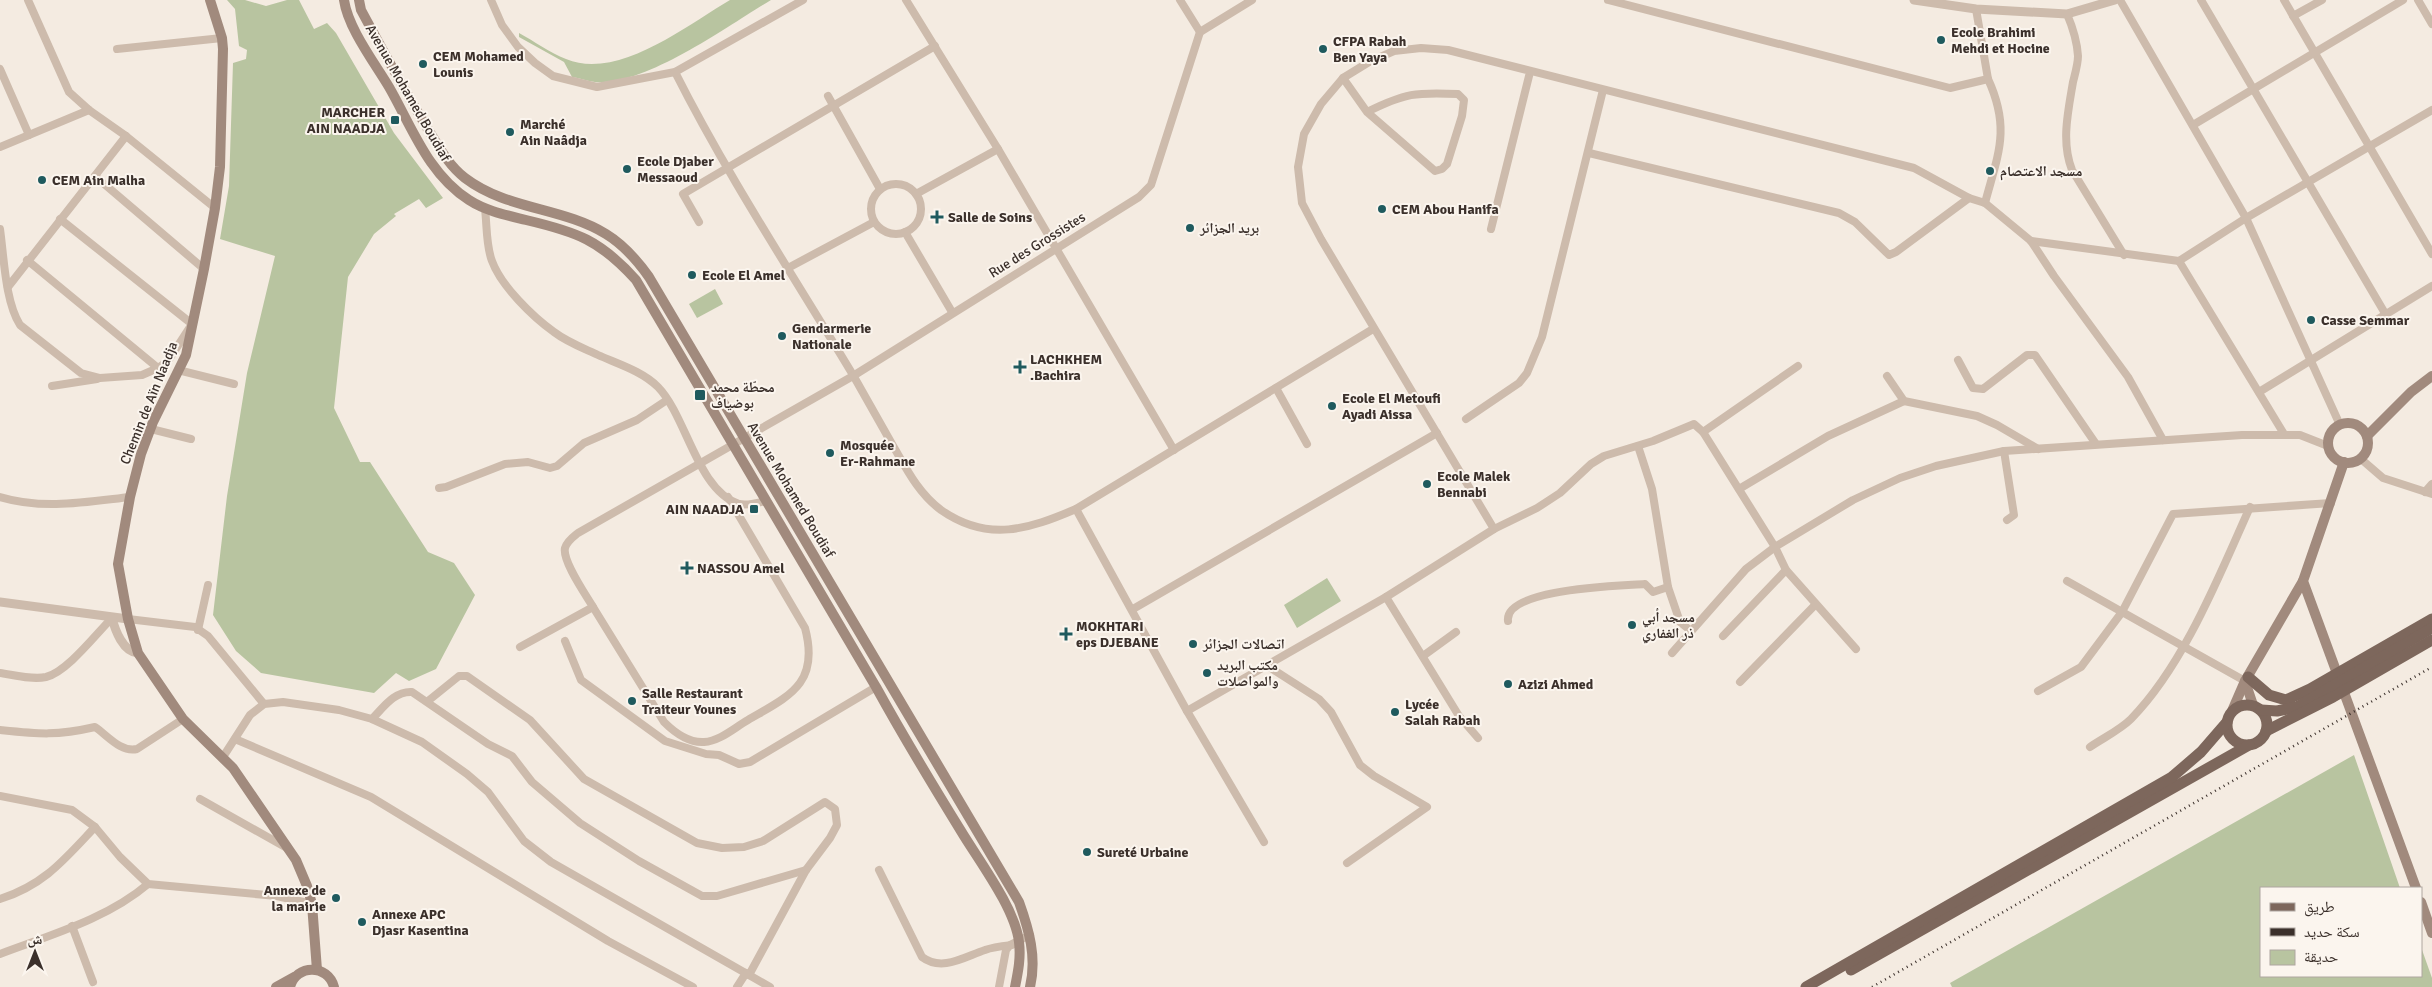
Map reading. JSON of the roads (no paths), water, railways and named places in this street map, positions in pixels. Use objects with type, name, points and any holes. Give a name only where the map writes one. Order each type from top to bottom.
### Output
[{"type":"main road","name":"Chemin de Aïn Naadja","points":[[210,0],[222,38],[220,166],[216,208],[186,355],[141,454],[130,497],[118,564],[128,619],[138,653],[183,719],[233,768],[288,849],[307,886],[312,904],[317,970]]},
{"type":"main road","name":"Avenue Mohamed Boudiaf","points":[[344,0],[350,20],[402,110],[424,154],[448,184],[469,200],[485,209],[567,230],[592,241],[618,261],[636,280],[876,687],[914,755],[999,894],[1013,922],[1020,964],[1015,987]]},
{"type":"main road","name":"Avenue Mohamed Boudiaf","points":[[359,0],[361,10],[402,85],[448,161],[464,177],[490,193],[590,226],[622,246],[636,260],[648,277],[1019,902],[1030,935],[1033,956],[1030,987]]},
{"type":"main road","points":[[2367,436],[2411,392],[2432,376]]},
{"type":"main road","points":[[2348,423],[2358,425],[2367,436],[2367,449],[2361,458],[2351,463],[2344,462],[2332,455],[2328,446],[2333,430],[2340,425],[2348,423]]},
{"type":"main road","points":[[1821,987],[2029,865],[2172,777],[2201,752],[2227,722],[2246,679],[2303,581],[2344,462]]},
{"type":"main road","points":[[2303,581],[2416,887]]},
{"type":"main road","points":[[2246,679],[2268,695],[2286,700],[2310,689],[2432,619]]},
{"type":"main road","points":[[2232,711],[2238,706],[2277,711],[2297,707],[2432,628]]},
{"type":"main road","points":[[1806,987],[2260,740],[2266,732],[2333,697],[2432,640]]},
{"type":"main road","points":[[2246,679],[2257,708],[2266,719],[2266,732]]},
{"type":"main road","points":[[2227,722],[2230,736],[2242,744],[2249,745]]},
{"type":"main road","points":[[2422,905],[2432,933]]},
{"type":"main road","points":[[276,987],[305,970],[317,970],[330,977],[334,987]]},
{"type":"main road","points":[[290,987],[295,977]]},
{"type":"street","points":[[28,0],[69,92],[89,110],[126,136],[216,208]]},
{"type":"street","points":[[491,0],[502,25],[518,47],[553,76],[597,87],[622,84],[675,72],[803,0]]},
{"type":"street","points":[[906,0],[998,149],[1174,450]]},
{"type":"street","points":[[1180,0],[1200,32],[1252,0]]},
{"type":"street","points":[[1608,0],[1937,86],[1950,88],[1988,79]]},
{"type":"street","points":[[1914,0],[1976,9],[2067,14],[2115,0]]},
{"type":"street","points":[[2120,0],[2246,218],[2340,425]]},
{"type":"street","points":[[2201,0],[2386,314]]},
{"type":"street","points":[[2284,0],[2432,254]]},
{"type":"street","points":[[2293,16],[2322,0]]},
{"type":"street","points":[[2193,125],[2403,0]]},
{"type":"street","points":[[2418,0],[2432,24]]},
{"type":"street","points":[[1976,9],[1988,79],[2001,120],[2001,146],[1985,203]]},
{"type":"street","points":[[2067,14],[2077,41],[2078,58],[2068,109],[2065,143],[2068,159],[2072,170],[2124,255]]},
{"type":"street","name":"Rue des Grossistes","points":[[594,607],[567,559],[565,548],[570,539],[611,512],[701,464],[853,376],[952,312],[1057,249],[1139,196],[1151,185],[1200,32]]},
{"type":"street","points":[[117,49],[222,38]]},
{"type":"street","points":[[699,222],[683,194],[833,108],[935,46]]},
{"type":"street","points":[[1494,529],[1373,330],[1302,203],[1298,167],[1304,134],[1321,104],[1342,78],[1369,62],[1394,51],[1421,48],[1448,50],[1914,168],[1969,198],[1985,203],[2031,241],[2054,276],[2128,377],[2164,440]]},
{"type":"street","points":[[0,70],[29,135]]},
{"type":"street","points":[[675,72],[728,169],[853,376],[908,475],[941,510],[988,530],[1015,531],[1040,525],[1076,509],[1373,330]]},
{"type":"street","points":[[1491,229],[1530,72]]},
{"type":"street","points":[[1342,78],[1367,112],[1435,172],[1447,164],[1462,116],[1464,100],[1458,94],[1411,94],[1393,99],[1367,112]]},
{"type":"street","points":[[1466,419],[1507,393],[1526,373],[1542,337],[1589,153],[1603,90]]},
{"type":"street","points":[[828,96],[880,189]]},
{"type":"street","points":[[0,147],[89,110]]},
{"type":"street","points":[[2031,241],[2179,261],[2246,218],[2432,110]]},
{"type":"street","points":[[8,287],[60,219],[96,177],[126,136]]},
{"type":"street","points":[[916,194],[998,149]]},
{"type":"street","points":[[1589,153],[1839,213],[1855,222],[1889,255],[1896,252],[1969,198]]},
{"type":"street","points":[[96,177],[204,269]]},
{"type":"street","points":[[889,184],[899,184],[909,187],[916,194],[921,211],[918,220],[905,232],[891,234],[884,231],[874,222],[870,208],[875,194],[880,189],[889,184]]},
{"type":"street","points":[[485,209],[491,260],[496,272],[508,289],[554,333],[635,372],[657,387],[667,400],[701,464],[718,489],[728,497],[805,628],[809,642],[807,666],[800,684],[791,695],[718,738],[703,742],[689,740],[675,733],[664,722],[594,607],[520,648]]},
{"type":"street","points":[[52,386],[100,378],[142,375],[158,368],[168,361],[192,324],[60,219]]},
{"type":"street","points":[[788,268],[874,222]]},
{"type":"street","points":[[0,229],[8,287],[16,318],[20,325],[81,373],[100,378]]},
{"type":"street","points":[[905,232],[952,312]]},
{"type":"street","points":[[28,260],[158,368]]},
{"type":"street","points":[[2179,261],[2284,434]]},
{"type":"street","points":[[2259,392],[2432,286]]},
{"type":"street","points":[[1958,360],[1973,388],[1978,390],[1984,389],[2027,355],[2035,355],[2096,444]]},
{"type":"street","points":[[1703,432],[1798,366]]},
{"type":"street","points":[[178,370],[234,384]]},
{"type":"street","points":[[1887,376],[1904,401]]},
{"type":"street","points":[[1276,388],[1308,444]]},
{"type":"street","points":[[439,488],[446,488],[505,464],[528,462],[550,468],[557,466],[584,443],[637,420],[667,400]]},
{"type":"street","points":[[1739,489],[1828,436],[1904,401],[1977,416],[1997,424],[2038,449]]},
{"type":"street","points":[[1187,711],[1386,597],[1494,529],[1537,508],[1560,493],[1591,464],[1604,456],[1638,446],[1694,424],[1703,432],[1739,489],[1775,547],[1786,570],[1815,605],[1856,649]]},
{"type":"street","points":[[151,429],[191,438]]},
{"type":"street","points":[[1133,609],[1437,433]]},
{"type":"street","points":[[1672,653],[1746,569],[1775,547],[1853,500],[1900,478],[1936,466],[2004,451],[2164,440],[2284,434],[2308,437],[2328,446]]},
{"type":"street","points":[[1638,446],[1652,489],[1668,587],[1680,622],[1691,631]]},
{"type":"street","points":[[2004,451],[2014,515],[2007,520]]},
{"type":"street","points":[[2361,458],[2383,478],[2429,493],[2432,484]]},
{"type":"street","points":[[0,497],[32,504],[51,505],[130,497]]},
{"type":"street","name":"Avenue Mohamed Boudiaf","points":[[728,497],[744,505],[766,501]]},
{"type":"street","points":[[2038,691],[2081,667],[2122,612],[2173,514],[2250,507],[2331,503]]},
{"type":"street","points":[[2090,747],[2130,720],[2160,684],[2182,648],[2250,507]]},
{"type":"street","points":[[1076,509],[1133,609],[1187,711],[1264,842]]},
{"type":"street","points":[[1723,636],[1786,570]]},
{"type":"street","points":[[2067,581],[2182,648],[2246,679]]},
{"type":"street","points":[[1508,621],[1507,615],[1512,607],[1561,591],[1645,584],[1653,592],[1668,587]]},
{"type":"street","points":[[198,630],[208,585]]},
{"type":"street","points":[[1386,597],[1459,716],[1478,738]]},
{"type":"street","points":[[0,602],[112,618],[195,627],[208,636],[264,704]]},
{"type":"street","points":[[1740,682],[1815,605]]},
{"type":"street","points":[[112,618],[119,637],[127,648],[132,653],[138,653]]},
{"type":"street","points":[[0,673],[38,678],[47,677],[60,670],[112,618]]},
{"type":"street","points":[[1423,656],[1456,632]]},
{"type":"street","points":[[565,641],[582,680],[665,741],[706,754],[719,755],[739,764],[750,762],[876,687]]},
{"type":"street","points":[[1266,666],[1320,699],[1330,712],[1360,766],[1428,807],[1347,863]]},
{"type":"street","points":[[428,701],[459,676],[467,676],[530,720],[584,778],[697,843],[744,847],[763,841],[824,802],[835,809],[836,825],[830,838],[806,870],[747,974],[737,987]]},
{"type":"street","points":[[372,719],[397,695],[404,691],[412,692],[428,701],[488,744],[512,756],[532,782],[580,823],[638,861],[702,896],[717,896],[806,870]]},
{"type":"street","points":[[223,757],[250,715],[264,704],[283,702],[339,710],[372,719],[422,742],[467,774],[488,792],[524,841],[551,862],[770,987]]},
{"type":"street","points":[[0,730],[47,735],[63,734],[95,727],[122,748],[132,751],[137,750],[183,719]]},
{"type":"street","points":[[235,739],[371,798],[552,908],[693,987]]},
{"type":"street","points":[[0,796],[72,810],[95,828],[120,857],[148,884],[277,896],[312,904]]},
{"type":"street","points":[[200,799],[288,849]]},
{"type":"street","points":[[0,899],[36,884],[60,865],[95,828]]},
{"type":"street","points":[[879,870],[922,956],[930,962],[954,962],[986,949],[1015,943],[1030,935]]},
{"type":"street","points":[[0,954],[122,904],[148,884]]},
{"type":"street","points":[[72,926],[93,982]]},
{"type":"street","points":[[999,987],[1006,952],[1015,943]]},
{"type":"railway","points":[[1872,987],[2432,667]]},
{"type":"place","name":"Ecole Brahimi Mehdi et Hocine","points":[[1941,40]]},
{"type":"place","name":"CFPA Rabah Ben Yaya","points":[[1323,49]]},
{"type":"place","name":"CEM Mohamed Lounis","points":[[423,64]]},
{"type":"place","name":"MARCHER AIN NAADJA","points":[[395,120]]},
{"type":"place","name":"Marché Ain Naâdja","points":[[510,132]]},
{"type":"place","name":"Ecole Djaber Messaoud","points":[[627,169]]},
{"type":"place","name":"مسجد الاعتصام","points":[[1990,171]]},
{"type":"place","name":"CEM Ain Malha","points":[[42,180]]},
{"type":"place","name":"CEM Abou Hanifa","points":[[1382,209]]},
{"type":"place","name":"Salle de Soins","points":[[937,217]]},
{"type":"place","name":"بريد الجزائر","points":[[1190,228]]},
{"type":"place","name":"Ecole El Amel","points":[[692,275]]},
{"type":"place","name":"Casse Semmar","points":[[2311,320]]},
{"type":"place","name":"Gendarmerie Nationale","points":[[782,336]]},
{"type":"place","name":"LACHKHEM .Bachira","points":[[1020,367]]},
{"type":"place","name":"محطّة محمد بوضياف","points":[[700,395]]},
{"type":"place","name":"Ecole El Metoufi Ayadi Aissa","points":[[1332,406]]},
{"type":"place","name":"Mosquée Er-Rahmane","points":[[830,453]]},
{"type":"place","name":"Ecole Malek Bennabi","points":[[1427,484]]},
{"type":"place","name":"AIN NAADJA","points":[[754,509]]},
{"type":"place","name":"NASSOU Amel","points":[[687,568]]},
{"type":"place","name":"مسجد أبي ذر الغفاري","points":[[1632,625]]},
{"type":"place","name":"MOKHTARI eps DJEBANE","points":[[1066,634]]},
{"type":"place","name":"اتصالات الجزائر","points":[[1193,644]]},
{"type":"place","name":"مكتب البريد والمواصلات","points":[[1207,673]]},
{"type":"place","name":"Azizi Ahmed","points":[[1508,684]]},
{"type":"place","name":"Salle Restaurant Traiteur Younes","points":[[632,701]]},
{"type":"place","name":"Lycée Salah Rabah","points":[[1395,712]]},
{"type":"place","name":"Sureté Urbaine","points":[[1087,852]]},
{"type":"place","name":"Annexe de la mairie","points":[[336,898]]},
{"type":"place","name":"Annexe APC Djasr Kasentina","points":[[362,922]]}]
